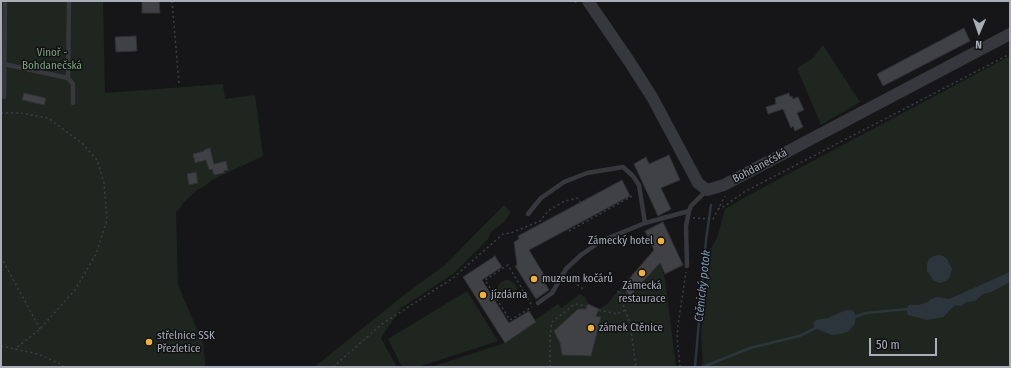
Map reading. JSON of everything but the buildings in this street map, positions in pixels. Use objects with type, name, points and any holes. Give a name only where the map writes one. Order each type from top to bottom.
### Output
[{"type":"street","points":[[588,1],[630,61],[652,97],[698,183],[707,190]]},
{"type":"street","name":"Bohdanečská","points":[[707,190],[724,185],[1010,34]]},
{"type":"lane","points":[[4,97],[5,1]]},
{"type":"lane","points":[[69,1],[68,78],[72,84],[73,103]]},
{"type":"lane","points":[[4,64],[68,78]]},
{"type":"lane","points":[[528,214],[541,198],[564,182],[587,173],[623,167],[633,176],[639,185],[645,223]]},
{"type":"lane","points":[[687,266],[686,236],[689,211],[691,206],[707,190]]},
{"type":"lane","points":[[538,303],[552,293],[566,269],[581,255],[601,242],[645,223],[689,211]]},
{"type":"path","points":[[172,1],[179,84]]},
{"type":"path","points":[[718,209],[725,206],[744,192],[1010,54]]},
{"type":"path","points":[[1,113],[21,113],[48,118],[83,144],[97,160],[104,183],[107,220],[96,254],[75,290],[40,329],[15,349]]},
{"type":"path","points":[[569,231],[634,196]]},
{"type":"path","points":[[333,367],[382,324],[453,278],[503,234],[511,233],[540,221],[549,210],[565,200],[578,198],[580,202]]},
{"type":"path","points":[[688,218],[712,219]]},
{"type":"path","points":[[1,257],[40,329]]},
{"type":"path","points":[[508,265],[532,306],[510,320],[485,280],[508,265]]},
{"type":"path","points":[[680,367],[677,337],[687,266]]},
{"type":"path","points":[[569,280],[585,290]]},
{"type":"path","points":[[618,291],[630,323],[636,367],[628,367]]},
{"type":"path","points":[[550,367],[550,336],[552,322],[576,304],[587,306]]},
{"type":"path","points":[[599,310],[617,314],[625,310]]},
{"type":"path","points":[[1,346],[38,354],[61,364],[64,367]]},
{"type":"green space","name":"Vinoř - Bohdanečská","points":[[1,1],[103,1],[105,93],[223,84],[225,99],[255,95],[263,156],[212,180],[197,190],[176,212],[178,285],[203,343],[205,367],[1,367]]},
{"type":"green space","points":[[823,45],[860,102],[821,125],[797,68],[813,58]]},
{"type":"green space","points":[[1010,56],[1010,367],[701,367],[703,362],[701,338],[704,296],[708,271],[708,254],[717,238],[725,209]]},
{"type":"green space","points":[[504,205],[511,212],[504,222],[491,232],[488,239],[453,274],[401,308],[381,338],[397,367],[312,367],[318,364],[404,295],[445,265]]},
{"type":"green space","points":[[660,263],[665,279],[676,367],[431,367],[505,343],[536,322],[535,320],[558,304],[561,308],[580,294],[585,297],[588,304],[586,309],[578,309],[554,331],[560,343],[562,355],[591,356],[601,318],[596,316],[599,309],[607,304],[622,287],[631,296]]},
{"type":"green space","points":[[507,280],[514,283],[517,290],[514,297],[507,300],[500,297],[497,290],[500,283]]},
{"type":"green space","points":[[467,291],[498,341],[418,367],[402,367],[388,339]]},
{"type":"shaded area","points":[[939,255],[947,259],[952,269],[949,278],[940,283],[933,280],[927,271],[929,259]]},
{"type":"shaded area","points":[[1010,272],[1010,282],[991,292],[983,294],[975,301],[966,302],[961,306],[955,305],[943,317],[927,320],[908,315],[906,309],[909,305],[919,305],[938,297],[949,299]]},
{"type":"shaded area","points":[[846,310],[851,310],[856,316],[855,323],[849,331],[832,335],[817,329],[814,326],[813,323],[816,320],[828,318]]},
{"type":"waterway","name":"Ctěnický potok","points":[[695,367],[706,240],[711,205]]},
{"type":"waterway","points":[[854,317],[866,313],[908,309]]},
{"type":"waterway","points":[[703,367],[750,348],[799,336],[818,327]]},
{"type":"place","name":"Zámecký hotel","points":[[661,241]]},
{"type":"place","name":"Zámecká restaurace","points":[[642,273]]},
{"type":"place","name":"muzeum kočárů","points":[[534,279]]},
{"type":"place","name":"jízdárna","points":[[483,295]]},
{"type":"place","name":"zámek Ctěnice","points":[[591,328]]},
{"type":"place","name":"střelnice SSK Přezletice","points":[[149,342]]}]
